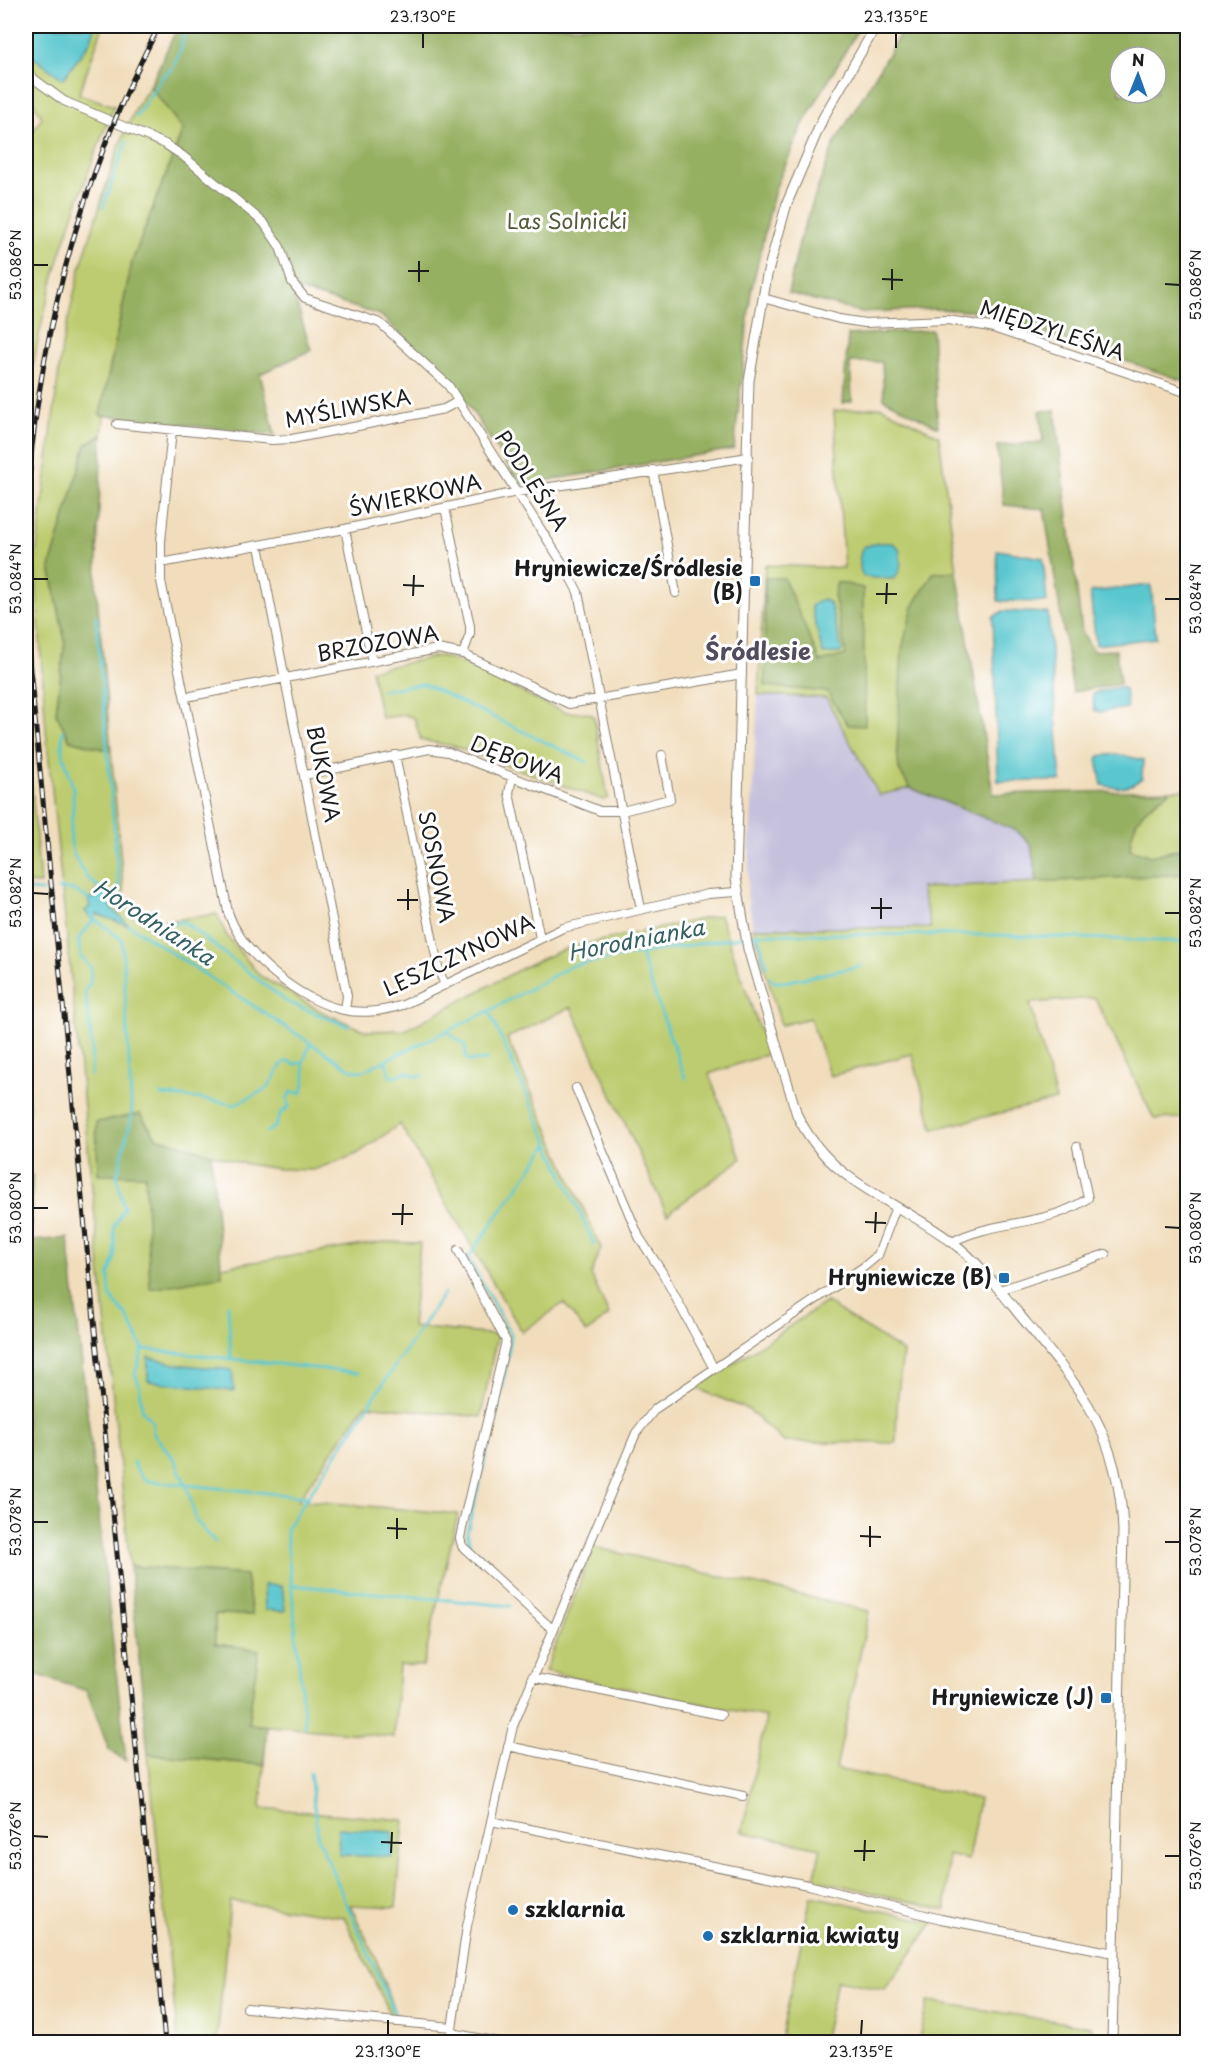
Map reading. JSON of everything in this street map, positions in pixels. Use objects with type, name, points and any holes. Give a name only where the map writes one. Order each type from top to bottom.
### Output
[{"type":"street","points":[[876,26],[836,93],[802,163],[776,236],[749,381],[737,892],[748,949],[798,1115],[820,1153],[840,1172],[952,1242],[976,1263],[1081,1390],[1104,1433],[1118,1481],[1123,1539],[1112,2043]]},
{"type":"street","name":"PODLEŚNA","points":[[26,73],[64,101],[165,144],[183,156],[264,223],[280,247],[292,282],[305,298],[380,323],[448,386],[518,492],[578,592],[641,909]]},
{"type":"street","name":"MIĘDZYLEŚNA","points":[[763,298],[839,319],[865,323],[948,320],[990,327],[1188,393]]},
{"type":"street","name":"MYŚLIWSKA","points":[[117,424],[272,440],[292,439],[444,409],[457,402]]},
{"type":"street","points":[[160,563],[172,430]]},
{"type":"street","name":"ŚWIERKOWA","points":[[160,563],[345,529],[518,492],[749,457]]},
{"type":"street","points":[[653,470],[676,593]]},
{"type":"street","points":[[445,508],[470,626],[470,634],[462,654]]},
{"type":"street","points":[[345,529],[372,662]]},
{"type":"street","name":"BUKOWA","points":[[259,546],[347,996],[345,1010]]},
{"type":"street","name":"LESZCZYNOWA","points":[[160,563],[161,580],[231,921],[257,958],[309,996],[345,1010],[384,1011],[445,985],[563,928],[708,894],[737,892]]},
{"type":"street","name":"BRZOZOWA","points":[[186,698],[438,649],[462,654],[569,704],[742,674]]},
{"type":"street","name":"DĘBOWA","points":[[305,775],[429,749],[448,752],[600,811],[622,811],[670,799],[662,755]]},
{"type":"street","name":"SOSNOWA","points":[[395,756],[439,971],[445,985]]},
{"type":"street","points":[[512,778],[509,793],[540,938]]},
{"type":"street","points":[[576,1088],[639,1237],[662,1272],[713,1367]]},
{"type":"street","points":[[952,1242],[969,1234],[1065,1212],[1088,1198],[1077,1146]]},
{"type":"street","points":[[450,2043],[467,1926],[508,1746],[532,1677],[640,1427],[655,1409],[713,1367],[878,1255],[896,1207]]},
{"type":"street","points":[[458,1250],[506,1341],[462,1528],[462,1546],[552,1629]]},
{"type":"street","points":[[1000,1290],[1106,1254]]},
{"type":"street","points":[[532,1677],[721,1714]]},
{"type":"street","points":[[508,1746],[743,1796]]},
{"type":"street","points":[[491,1821],[808,1885],[941,1919],[1114,1953]]},
{"type":"street","points":[[247,2008],[452,2030],[498,2043]]},
{"type":"shaded area","points":[[758,695],[826,698],[879,795],[910,788],[1017,830],[1031,845],[1037,882],[931,928],[753,928],[747,895]]},
{"type":"green space","points":[[26,26],[103,26],[79,94],[114,106],[85,180],[60,256],[39,334],[26,412],[26,143],[42,117],[26,90]]},
{"type":"green space","name":"Las Solnicki","points":[[178,26],[860,26],[803,124],[775,189],[751,292],[734,449],[520,485],[454,383],[380,315],[292,288],[311,350],[260,374],[275,435],[100,415],[132,262],[183,130],[150,86]]},
{"type":"green space","points":[[905,26],[1187,26],[1187,382],[982,312],[937,309],[860,312],[788,293],[800,238],[833,146]]},
{"type":"green space","points":[[150,86],[183,129],[132,262],[100,415],[104,416],[102,435],[86,446],[50,567],[65,641],[56,713],[70,740],[111,751],[124,896],[159,922],[217,914],[227,936],[260,976],[324,1013],[366,1031],[405,1030],[528,965],[567,948],[720,915],[768,1054],[709,1074],[741,1159],[667,1214],[571,1007],[507,1038],[601,1248],[591,1275],[609,1315],[586,1333],[564,1303],[522,1332],[400,1124],[357,1154],[313,1170],[278,1169],[240,1163],[156,1137],[140,1114],[145,1175],[222,1275],[221,1267],[383,1242],[420,1243],[412,1327],[497,1335],[481,1417],[365,1405],[298,1500],[458,1514],[423,1666],[399,1665],[394,1737],[248,1724],[259,1650],[215,1644],[214,1613],[252,1615],[246,1576],[130,1566],[46,730],[35,563],[62,346],[80,269],[118,148],[136,108]]},
{"type":"green space","points":[[932,330],[938,427],[884,399],[882,362],[850,362],[852,401],[843,403],[848,335]]},
{"type":"green space","points":[[882,407],[939,436],[957,571],[933,573],[899,770],[910,788],[879,795],[826,698],[758,695],[765,565],[844,568],[834,411]]},
{"type":"green space","points":[[1055,410],[1082,632],[1093,651],[1116,650],[1120,684],[1073,692],[1044,509],[1004,505],[997,446],[1043,442],[1040,411]]},
{"type":"green space","points":[[102,435],[96,584],[111,751],[70,740],[56,713],[65,641],[50,567],[86,445]]},
{"type":"green space","points":[[957,571],[993,794],[1171,790],[1154,802],[1137,821],[1130,849],[1151,856],[1187,847],[1187,874],[1037,882],[1031,845],[1017,831],[910,788],[899,770],[897,749],[902,648],[913,607],[933,573]]},
{"type":"green space","points":[[765,578],[784,578],[820,662],[846,655],[834,595],[837,582],[863,588],[865,726],[848,725],[827,692],[765,686]]},
{"type":"green space","points":[[439,656],[487,674],[563,711],[587,713],[594,716],[608,798],[603,800],[453,746],[421,740],[414,718],[406,715],[381,718],[371,670]]},
{"type":"green space","points":[[26,720],[40,884],[26,883]]},
{"type":"green space","points":[[1187,789],[1187,847],[1151,856],[1130,850],[1131,828],[1146,808],[1171,790]]},
{"type":"green space","points":[[1187,874],[1187,1118],[1154,1119],[1095,998],[1030,1003],[1056,1100],[933,1129],[912,1054],[830,1076],[810,1018],[781,1025],[753,928],[931,928],[921,888]]},
{"type":"green space","points":[[140,1114],[156,1137],[211,1154],[222,1276],[150,1289],[145,1175],[98,1174],[96,1122]]},
{"type":"green space","points":[[26,1175],[32,1175],[31,1241],[68,1238],[126,1761],[109,1750],[87,1691],[26,1671]]},
{"type":"green space","points":[[826,1302],[903,1352],[897,1402],[896,1443],[784,1442],[749,1410],[696,1388]]},
{"type":"green space","points":[[594,1547],[869,1611],[836,1769],[979,1799],[968,1860],[948,1855],[946,1910],[814,1879],[821,1848],[742,1832],[766,1717],[545,1671]]},
{"type":"green space","points":[[130,1566],[246,1575],[252,1615],[215,1614],[215,1644],[259,1650],[248,1724],[267,1726],[264,1765],[148,1754]]},
{"type":"green space","points":[[148,1754],[264,1765],[261,1808],[404,1820],[396,1907],[350,1905],[375,1956],[396,2017],[391,2016],[344,1917],[230,1901],[217,2042],[178,2042]]},
{"type":"green space","points":[[811,1896],[934,1922],[885,1989],[837,1980],[823,2042],[780,2042]]},
{"type":"green space","points":[[928,2001],[1092,2027],[1091,2042],[918,2042]]},
{"type":"water","points":[[26,26],[96,26],[90,42],[63,79],[26,52]]},
{"type":"water","points":[[878,543],[893,543],[899,548],[900,569],[893,579],[864,577],[862,574],[860,562],[863,547]]},
{"type":"water","points":[[997,550],[1043,558],[1047,602],[998,601]]},
{"type":"water","points":[[1151,585],[1156,638],[1096,645],[1090,592]]},
{"type":"water","points":[[822,599],[830,603],[842,650],[840,653],[823,654],[811,606]]},
{"type":"water","points":[[1003,611],[1048,613],[1061,781],[998,781],[993,617]]},
{"type":"water","points":[[1120,687],[1125,689],[1127,708],[1099,712],[1094,710],[1093,695],[1096,692]]},
{"type":"water","points":[[1117,754],[1143,760],[1142,778],[1123,787],[1102,785],[1097,759],[1099,756]]},
{"type":"water","points":[[98,886],[102,891],[114,897],[110,907],[130,926],[96,914],[96,921],[92,920],[85,911],[90,906],[87,898],[93,899]]},
{"type":"water","points":[[148,1357],[175,1364],[232,1370],[234,1391],[148,1381]]},
{"type":"water","points":[[264,1585],[282,1586],[285,1611],[265,1610]]},
{"type":"water","points":[[338,1828],[393,1832],[392,1857],[339,1855]]},
{"type":"waterway","points":[[136,117],[163,76],[173,68],[182,46],[183,36],[190,26]]},
{"type":"waterway","points":[[26,99],[32,115],[26,131]]},
{"type":"waterway","points":[[103,207],[126,142]]},
{"type":"waterway","points":[[96,616],[120,898]]},
{"type":"waterway","points":[[381,690],[424,684],[587,762]]},
{"type":"waterway","points":[[63,731],[63,755],[73,790],[72,847],[89,880],[99,889]]},
{"type":"waterway","name":"Horodnianka","points":[[58,889],[74,890],[88,899]]},
{"type":"waterway","name":"Horodnianka","points":[[26,890],[43,891]]},
{"type":"waterway","points":[[113,896],[143,916]]},
{"type":"waterway","points":[[91,1075],[92,1046],[85,990],[90,983],[91,968],[81,957],[78,940],[95,918]]},
{"type":"waterway","points":[[95,919],[122,940],[132,1114],[117,1177],[124,1208],[114,1227],[115,1256],[109,1275],[110,1296],[128,1318],[143,1349],[135,1374],[140,1387],[142,1410],[153,1422],[153,1433],[175,1460],[189,1493],[196,1521],[215,1542]]},
{"type":"waterway","points":[[157,926],[184,922],[287,1002],[348,1026]]},
{"type":"waterway","name":"Horodnianka","points":[[129,925],[352,1070],[363,1071],[489,1011],[573,965],[757,934],[1001,935],[1188,942]]},
{"type":"waterway","points":[[757,934],[767,966]]},
{"type":"waterway","points":[[640,953],[685,1078]]},
{"type":"waterway","points":[[770,977],[774,982],[784,982],[861,966]]},
{"type":"waterway","points":[[489,1011],[594,1244]]},
{"type":"waterway","points":[[447,1032],[465,1045],[466,1058],[469,1061],[487,1060]]},
{"type":"waterway","points":[[161,1095],[234,1105],[268,1088],[282,1064],[287,1061],[296,1064],[303,1062],[311,1043]]},
{"type":"waterway","points":[[267,1132],[276,1126],[280,1114],[289,1107],[287,1099],[291,1092],[302,1093],[305,1078],[303,1062]]},
{"type":"waterway","points":[[385,1062],[389,1068],[388,1074],[392,1077],[408,1072],[414,1076],[423,1076]]},
{"type":"waterway","points":[[26,1087],[29,1112],[26,1120]]},
{"type":"waterway","points":[[496,1570],[470,1546],[467,1532],[502,1392],[511,1335],[468,1258],[549,1143]]},
{"type":"waterway","points":[[305,1727],[286,1529],[444,1293]]},
{"type":"waterway","points":[[228,1305],[231,1359]]},
{"type":"waterway","points":[[143,1349],[358,1373]]},
{"type":"waterway","points":[[133,1462],[138,1472],[147,1481],[308,1497]]},
{"type":"waterway","points":[[291,1585],[510,1606]]},
{"type":"waterway","points":[[310,1773],[318,1838],[396,2017]]},
{"type":"railway","points":[[26,525],[39,395],[50,331],[65,268],[83,206],[105,144],[130,85],[159,26]]},
{"type":"railway","points":[[26,628],[165,2042]]},
{"type":"place","name":"Hryniewicze/Śródlesie (B)","points":[[755,581]]},
{"type":"place","name":"Hryniewicze (B)","points":[[1004,1278]]},
{"type":"place","name":"Hryniewicze (J)","points":[[1106,1698]]},
{"type":"place","name":"szklarnia","points":[[513,1910]]},
{"type":"place","name":"szklarnia kwiaty","points":[[708,1936]]},
{"type":"district","name":"Śródlesie","points":[[758,652]]}]
